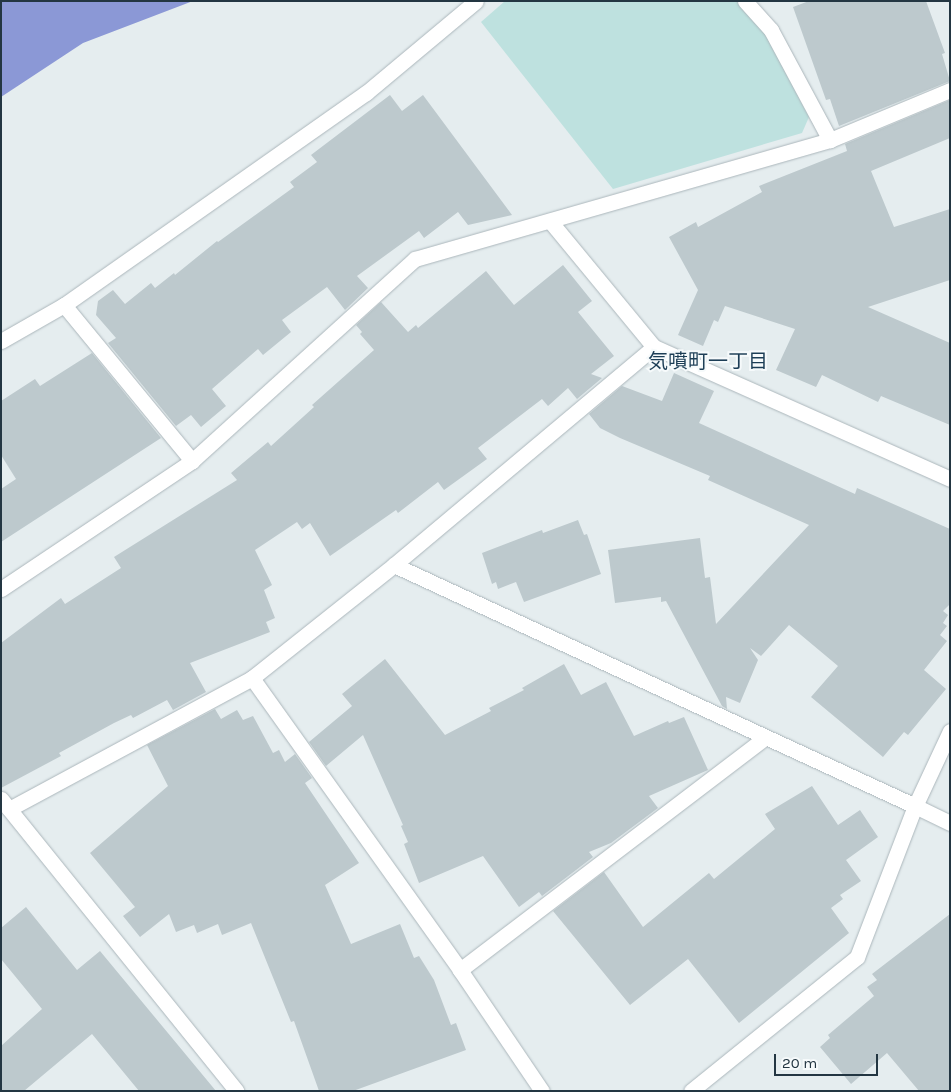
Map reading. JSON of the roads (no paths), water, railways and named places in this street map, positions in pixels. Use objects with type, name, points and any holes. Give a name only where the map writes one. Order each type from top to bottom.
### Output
[{"type":"street","points":[[1,341],[64,305],[366,93],[476,1]]},
{"type":"street","points":[[744,1],[771,30],[830,140]]},
{"type":"street","points":[[1,588],[192,461],[415,259],[830,140],[950,90]]},
{"type":"street","points":[[550,221],[654,348],[950,479]]},
{"type":"street","points":[[64,305],[192,461]]},
{"type":"street","points":[[237,1091],[5,804],[252,678],[394,564],[654,348]]},
{"type":"street","points":[[394,564],[950,823]]},
{"type":"street","points":[[252,678],[460,970],[542,1091]]},
{"type":"street","points":[[691,1091],[857,957],[915,806],[950,731]]},
{"type":"street","points":[[460,970],[765,738]]},
{"type":"water","points":[[1,1],[193,1],[83,43],[1,97]]},
{"type":"district","name":"気噴町一丁目","points":[[708,361]]}]
